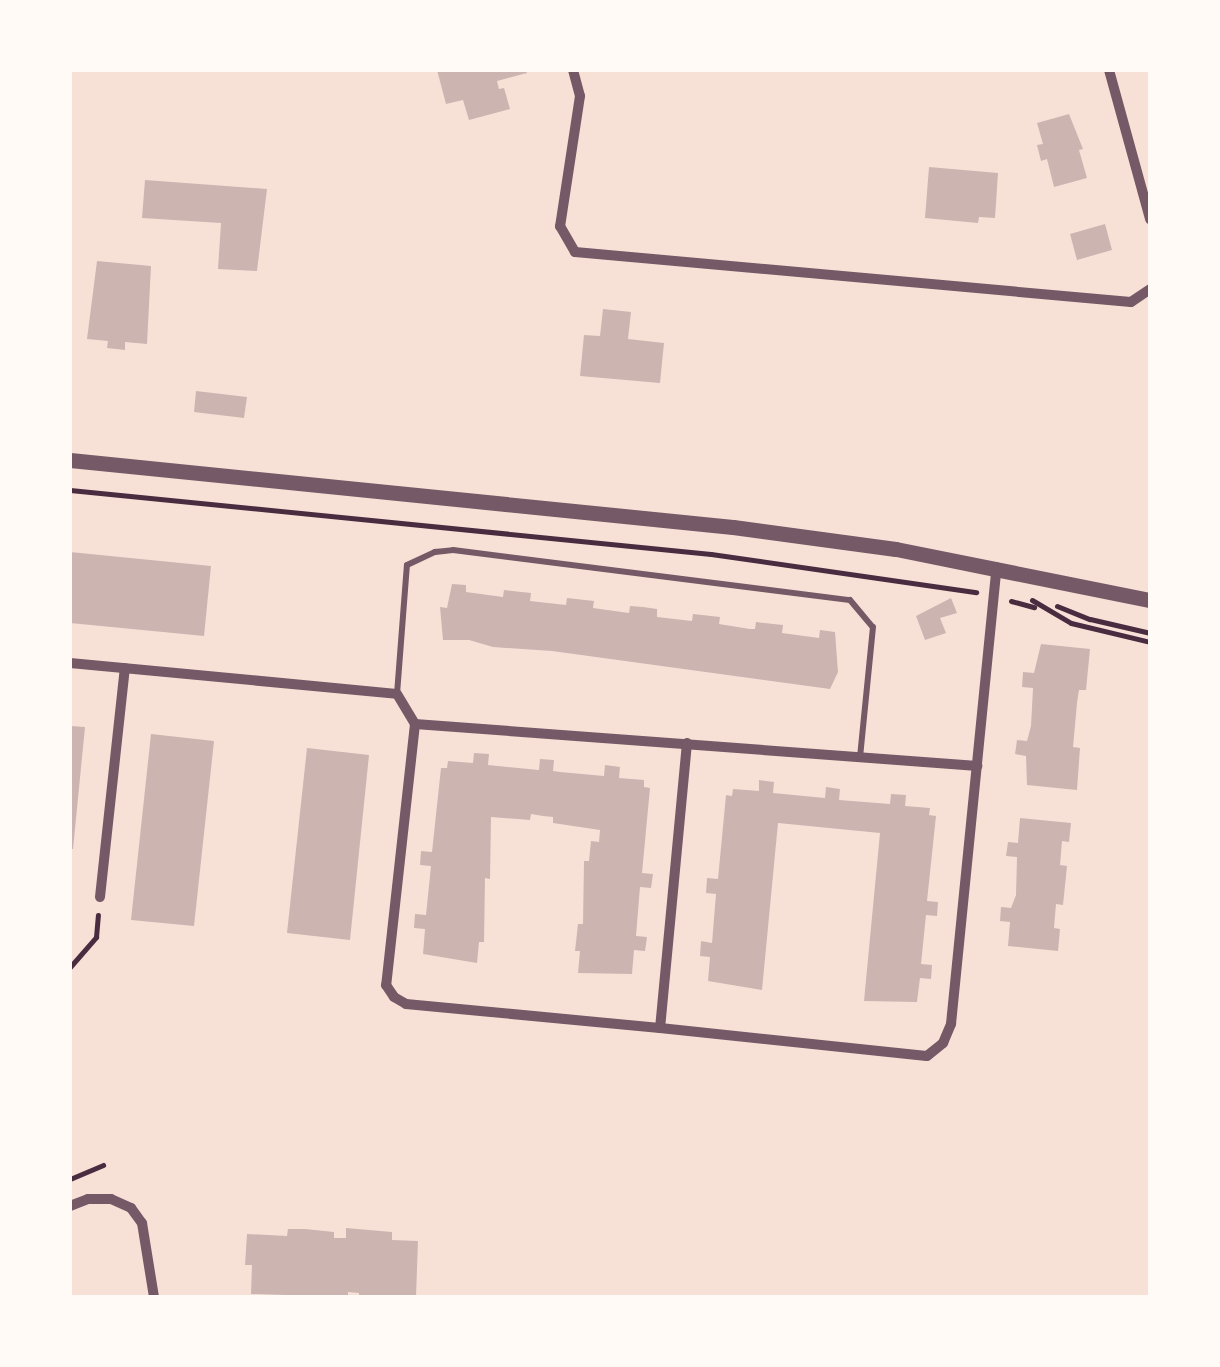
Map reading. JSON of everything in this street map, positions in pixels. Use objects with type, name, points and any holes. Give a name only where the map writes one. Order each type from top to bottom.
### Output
[{"type":"street","points":[[574,70],[580,96],[560,226],[575,252],[1131,302],[1150,289]]},
{"type":"street","points":[[1109,70],[1150,219]]},
{"type":"street","points":[[70,460],[733,527],[997,567],[1150,600]]},
{"type":"street","points":[[70,663],[398,694],[415,724],[386,985],[394,997],[406,1004],[927,1056],[943,1043],[951,1024],[997,567]]},
{"type":"street","points":[[100,897],[125,668]]},
{"type":"street","points":[[415,724],[977,766]]},
{"type":"street","points":[[660,1028],[687,743]]},
{"type":"street","points":[[70,1206],[88,1199],[112,1199],[130,1208],[142,1223],[154,1297]]},
{"type":"lane","points":[[398,694],[407,565],[435,552],[453,550],[850,600],[873,626],[860,757]]},
{"type":"path","points":[[70,481],[801,557]]},
{"type":"path","points":[[70,490],[711,554],[994,591],[1034,607]]},
{"type":"path","points":[[856,565],[1026,596],[1070,623],[1150,642]]},
{"type":"path","points":[[1039,600],[1090,619],[1150,633]]},
{"type":"path","points":[[70,967],[96,937],[100,897]]},
{"type":"path","points":[[70,1179],[102,1166]]},
{"type":"building","points":[[437,70],[527,73],[497,81],[499,89],[504,88],[510,109],[469,120],[463,100],[446,104]]},
{"type":"building","points":[[1069,114],[1083,149],[1079,150],[1087,178],[1054,187],[1047,159],[1041,161],[1037,145],[1043,144],[1037,123]]},
{"type":"building","points":[[929,167],[998,173],[995,218],[979,217],[978,223],[925,218]]},
{"type":"building","points":[[145,180],[267,189],[257,271],[218,269],[221,223],[142,218]]},
{"type":"building","points":[[1105,224],[1112,250],[1077,260],[1070,234]]},
{"type":"building","points":[[97,261],[151,266],[147,344],[125,342],[125,350],[107,348],[108,341],[87,339]]},
{"type":"building","points":[[603,309],[631,312],[628,339],[664,343],[660,383],[580,376],[584,335],[600,336]]},
{"type":"building","points":[[196,391],[247,397],[244,418],[194,412]]},
{"type":"building","points":[[70,552],[211,566],[204,636],[70,623]]},
{"type":"building","points":[[452,584],[466,585],[466,592],[503,597],[504,590],[531,593],[530,601],[566,605],[567,598],[594,601],[593,608],[629,613],[630,606],[657,609],[657,617],[692,621],[693,614],[720,617],[719,624],[750,629],[755,629],[756,622],[783,625],[782,633],[819,638],[820,630],[835,632],[838,672],[830,689],[552,651],[493,647],[469,640],[443,640],[440,607],[447,608]]},
{"type":"building","points":[[951,598],[957,613],[940,618],[946,633],[925,640],[916,616]]},
{"type":"building","points":[[1041,644],[1090,649],[1086,690],[1079,690],[1077,703],[1073,747],[1080,748],[1077,790],[1027,785],[1026,756],[1015,754],[1017,740],[1027,741],[1031,726],[1033,688],[1022,687],[1023,672],[1034,673]]},
{"type":"building","points":[[70,726],[85,727],[73,849],[70,849]]},
{"type":"building","points":[[151,734],[214,741],[194,926],[131,920]]},
{"type":"building","points":[[307,748],[369,755],[350,940],[287,933]]},
{"type":"building","points":[[474,753],[489,754],[488,765],[539,770],[540,759],[554,760],[553,771],[560,772],[604,776],[605,765],[620,767],[619,778],[644,780],[644,787],[650,788],[642,873],[653,874],[651,888],[640,887],[636,936],[647,937],[645,951],[634,950],[632,974],[578,973],[580,951],[575,951],[578,924],[583,924],[584,861],[589,861],[591,841],[599,842],[600,830],[553,823],[553,817],[531,814],[530,820],[491,817],[484,942],[479,942],[477,963],[423,954],[425,929],[414,928],[415,914],[426,915],[431,866],[420,865],[421,851],[432,852],[441,768],[447,768],[448,761],[473,763]]},
{"type":"building","points":[[759,780],[774,782],[773,793],[825,798],[826,787],[840,789],[839,800],[890,804],[891,794],[906,795],[905,806],[930,808],[929,815],[936,816],[927,901],[938,902],[937,916],[926,915],[921,964],[932,965],[931,979],[920,978],[917,1002],[864,1001],[880,833],[778,823],[762,990],[708,981],[710,957],[700,956],[701,941],[712,943],[716,894],[706,893],[707,878],[718,879],[726,795],[732,796],[733,789],[759,791]]},
{"type":"building","points":[[1020,818],[1071,823],[1069,842],[1062,841],[1060,865],[1067,866],[1063,905],[1056,904],[1054,928],[1060,929],[1058,951],[1008,946],[1010,922],[1000,921],[1001,907],[1011,908],[1016,895],[1017,857],[1006,856],[1008,842],[1018,843]]},
{"type":"building","points":[[346,1228],[392,1232],[392,1240],[418,1241],[416,1297],[359,1297],[359,1293],[348,1292],[348,1297],[251,1294],[252,1265],[245,1265],[247,1234],[287,1236],[288,1229],[305,1229],[334,1232],[334,1238],[346,1238]]}]
